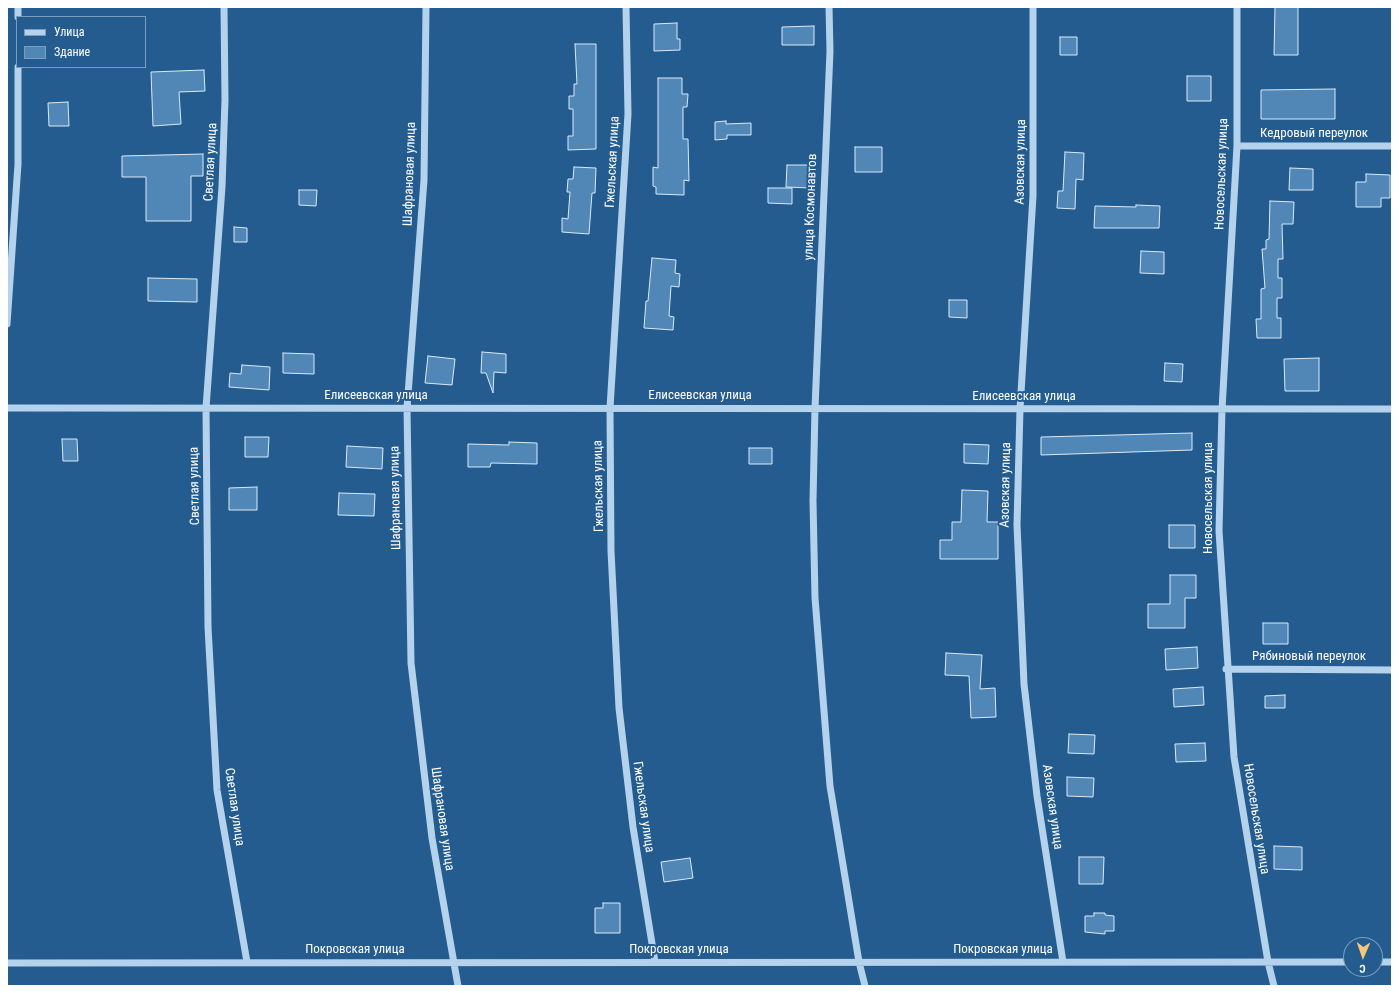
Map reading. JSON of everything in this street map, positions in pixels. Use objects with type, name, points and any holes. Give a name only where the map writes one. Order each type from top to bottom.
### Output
[{"type":"street","name":"Светлая улица","points":[[224,7],[226,100],[222,187],[206,408],[208,627],[217,790],[247,962]]},
{"type":"street","name":"Шафрановая улица","points":[[426,7],[424,180],[407,408],[410,664],[432,838],[458,986]]},
{"type":"street","name":"Гжельская улица","points":[[626,7],[628,114],[610,408],[612,551],[619,708],[633,827],[655,962]]},
{"type":"street","name":"улица Космонавтов","points":[[829,7],[830,51],[815,408],[813,502],[815,606],[830,786],[859,962],[865,986]]},
{"type":"street","name":"Азовская улица","points":[[1033,7],[1033,196],[1020,409],[1017,525],[1024,684],[1037,796],[1063,962]]},
{"type":"street","name":"Новосельская улица","points":[[1237,7],[1237,146],[1222,409],[1219,531],[1226,669],[1234,756],[1268,962],[1274,986]]},
{"type":"street","points":[[7,324],[18,164],[18,68]]},
{"type":"street","name":"Кедровый переулок","points":[[1237,146],[1392,146]]},
{"type":"street","name":"Елисеевская улица","points":[[7,408],[1392,409]]},
{"type":"street","name":"Рябиновый переулок","points":[[1226,669],[1392,670]]},
{"type":"street","name":"Покровская улица","points":[[7,963],[1343,962]]},
{"type":"building","points":[[1275,7],[1298,7],[1298,55],[1274,55]]},
{"type":"building","points":[[677,23],[677,39],[680,39],[680,50],[654,51],[654,24]]},
{"type":"building","points":[[814,26],[814,45],[782,45],[782,27]]},
{"type":"building","points":[[1060,37],[1077,37],[1077,55],[1060,55]]},
{"type":"building","points":[[575,44],[596,44],[596,149],[568,150],[568,136],[573,136],[573,109],[569,109],[569,96],[574,96],[574,84],[577,84]]},
{"type":"building","points":[[204,70],[205,91],[179,92],[181,124],[153,126],[151,72]]},
{"type":"building","points":[[1187,76],[1211,76],[1211,101],[1187,101]]},
{"type":"building","points":[[658,78],[682,78],[682,94],[688,94],[687,107],[683,107],[683,139],[688,139],[689,181],[684,180],[684,195],[656,194],[656,187],[653,186],[653,167],[658,168]]},
{"type":"building","points":[[1335,89],[1335,119],[1261,119],[1261,90]]},
{"type":"building","points":[[68,102],[69,126],[49,126],[48,103]]},
{"type":"building","points":[[726,121],[726,124],[751,123],[751,135],[727,135],[727,139],[715,140],[715,122]]},
{"type":"building","points":[[855,147],[882,147],[882,172],[855,172]]},
{"type":"building","points":[[1065,152],[1084,153],[1083,180],[1076,179],[1075,209],[1057,208],[1058,191],[1063,191]]},
{"type":"building","points":[[203,154],[203,176],[191,176],[191,221],[146,221],[146,177],[122,177],[122,156]]},
{"type":"building","points":[[787,165],[811,165],[810,188],[786,187]]},
{"type":"building","points":[[574,167],[596,168],[595,193],[592,193],[589,234],[562,232],[562,218],[568,219],[570,192],[567,192],[568,179],[573,179]]},
{"type":"building","points":[[1290,168],[1313,169],[1313,190],[1289,190]]},
{"type":"building","points":[[1366,174],[1390,175],[1390,198],[1381,198],[1381,207],[1356,207],[1356,182],[1366,182]]},
{"type":"building","points":[[768,188],[792,188],[792,204],[768,203]]},
{"type":"building","points":[[299,190],[317,190],[316,206],[299,205]]},
{"type":"building","points":[[1270,201],[1294,202],[1293,224],[1282,224],[1283,259],[1278,259],[1278,278],[1282,278],[1282,298],[1277,298],[1277,318],[1281,318],[1281,338],[1257,338],[1256,319],[1261,319],[1261,289],[1265,288],[1262,249],[1266,249],[1266,240],[1269,239]]},
{"type":"building","points":[[1136,205],[1160,206],[1159,228],[1094,228],[1095,206],[1136,207]]},
{"type":"building","points":[[234,227],[247,228],[247,242],[234,242]]},
{"type":"building","points":[[1141,251],[1164,252],[1164,274],[1140,273]]},
{"type":"building","points":[[652,258],[676,260],[675,273],[680,274],[679,287],[671,286],[669,316],[674,317],[673,330],[644,328]]},
{"type":"building","points":[[148,278],[197,279],[197,302],[148,301]]},
{"type":"building","points":[[949,300],[967,300],[967,318],[949,317]]},
{"type":"building","points":[[482,352],[506,354],[506,373],[494,372],[493,393],[486,373],[481,373]]},
{"type":"building","points":[[283,353],[314,354],[314,374],[283,373]]},
{"type":"building","points":[[428,356],[455,359],[452,385],[425,383]]},
{"type":"building","points":[[1319,358],[1319,391],[1285,391],[1284,359]]},
{"type":"building","points":[[1165,363],[1183,364],[1182,382],[1164,381]]},
{"type":"building","points":[[242,365],[270,367],[269,390],[229,387],[230,373],[241,374]]},
{"type":"building","points":[[1192,433],[1192,450],[1041,455],[1041,437]]},
{"type":"building","points":[[245,437],[269,437],[268,457],[245,457]]},
{"type":"building","points":[[62,439],[77,439],[78,461],[63,461]]},
{"type":"building","points":[[509,442],[537,443],[537,464],[491,463],[490,467],[468,467],[468,444],[509,445]]},
{"type":"building","points":[[964,444],[989,445],[988,464],[964,463]]},
{"type":"building","points":[[347,446],[383,448],[382,469],[346,467]]},
{"type":"building","points":[[749,448],[772,448],[772,464],[749,464]]},
{"type":"building","points":[[257,487],[257,510],[229,510],[229,488]]},
{"type":"building","points":[[962,490],[988,491],[987,522],[998,522],[998,559],[940,559],[940,540],[952,540],[952,522],[961,522]]},
{"type":"building","points":[[339,493],[375,494],[374,516],[338,515]]},
{"type":"building","points":[[1169,525],[1195,525],[1195,548],[1169,548]]},
{"type":"building","points":[[1170,575],[1196,575],[1196,598],[1185,598],[1185,628],[1148,628],[1148,604],[1170,604]]},
{"type":"building","points":[[1263,623],[1288,623],[1288,644],[1263,644]]},
{"type":"building","points":[[1197,647],[1198,668],[1166,670],[1165,649]]},
{"type":"building","points":[[946,653],[982,655],[980,689],[995,688],[996,717],[971,718],[969,676],[945,675]]},
{"type":"building","points":[[1203,687],[1204,705],[1174,707],[1173,689]]},
{"type":"building","points":[[1285,695],[1285,708],[1265,708],[1265,696]]},
{"type":"building","points":[[1069,734],[1095,735],[1094,754],[1068,753]]},
{"type":"building","points":[[1205,743],[1206,761],[1176,762],[1175,744]]},
{"type":"building","points":[[1067,777],[1094,778],[1093,797],[1067,796]]},
{"type":"building","points":[[1274,846],[1302,847],[1302,870],[1274,869]]},
{"type":"building","points":[[1079,857],[1104,857],[1103,884],[1079,884]]},
{"type":"building","points":[[690,858],[693,878],[664,882],[661,862]]},
{"type":"building","points":[[603,903],[620,903],[620,933],[595,933],[595,908],[603,908]]},
{"type":"building","points":[[1094,913],[1105,913],[1105,915],[1114,916],[1114,931],[1105,931],[1105,934],[1085,932],[1085,916],[1094,916]]}]
